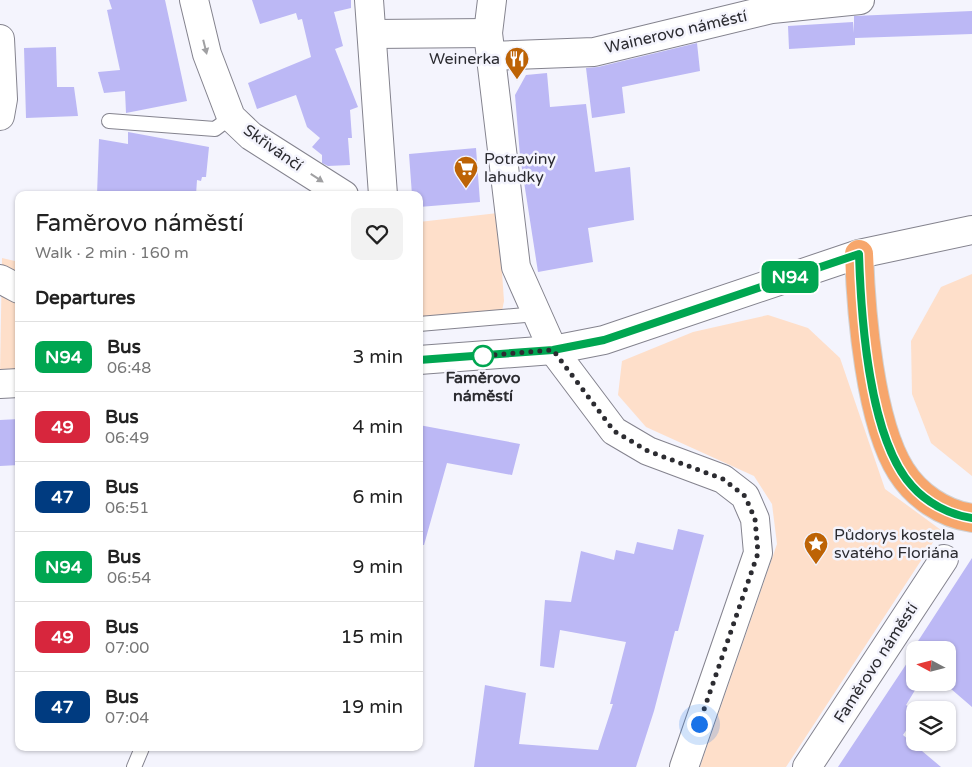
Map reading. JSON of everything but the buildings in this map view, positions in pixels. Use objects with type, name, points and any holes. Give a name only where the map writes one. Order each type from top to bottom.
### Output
[{"type":"highway","points":[[859,254],[860,286],[868,354],[880,418],[892,454],[912,486],[924,497],[950,512],[972,518]]},
{"type":"street","name":"Skřivánčí","points":[[194,0],[207,54],[231,117],[251,136],[338,191]]},
{"type":"street","points":[[369,0],[373,34],[383,191]]},
{"type":"street","points":[[492,0],[490,45],[516,267],[553,350],[614,431],[648,451],[723,479],[745,496],[755,519],[758,553],[693,764]]},
{"type":"street","name":"Wainerovo náměstí","points":[[373,34],[594,52],[756,7],[772,9],[860,0]]},
{"type":"street","points":[[0,39],[2,99],[0,116]]},
{"type":"street","points":[[423,360],[553,350],[604,340],[859,254],[972,230]]},
{"type":"street","points":[[0,279],[15,287]]},
{"type":"street","points":[[0,384],[15,383]]},
{"type":"street","name":"Faměrovo náměstí","points":[[808,767],[944,559]]},
{"type":"lane","points":[[109,121],[215,129],[231,117]]},
{"type":"lane","points":[[423,324],[537,314]]},
{"type":"lane","points":[[134,767],[141,751]]},
{"type":"shaded area","points":[[498,213],[504,301],[502,311],[423,319],[423,222]]},
{"type":"shaded area","points":[[2,258],[15,261],[15,374],[0,375]]},
{"type":"shaded area","points":[[972,274],[972,476],[931,443],[912,394],[911,341],[941,287]]},
{"type":"shaded area","points":[[768,315],[808,328],[840,358],[885,489],[941,530],[786,767],[700,767],[777,544],[772,504],[754,476],[646,427],[618,395],[622,361],[693,332]]},
{"type":"bus line","name":"N94","points":[[423,360],[553,350],[604,340],[859,254],[860,286],[868,354],[880,418],[892,454],[912,486],[924,497],[950,512],[972,518]]},
{"type":"place","name":"Weinerka","points":[[517,80]]},
{"type":"place","name":"Potraviny lahudky","points":[[466,189]]},
{"type":"place","name":"Faměrovo náměstí","points":[[483,356]]},
{"type":"place","name":"Půdorys kostela svatého Floriána","points":[[816,565]]},
{"type":"route","points":[[483,356],[480,356],[553,350],[614,431],[648,451],[723,479],[745,496],[755,519],[758,553],[699,724]]}]
